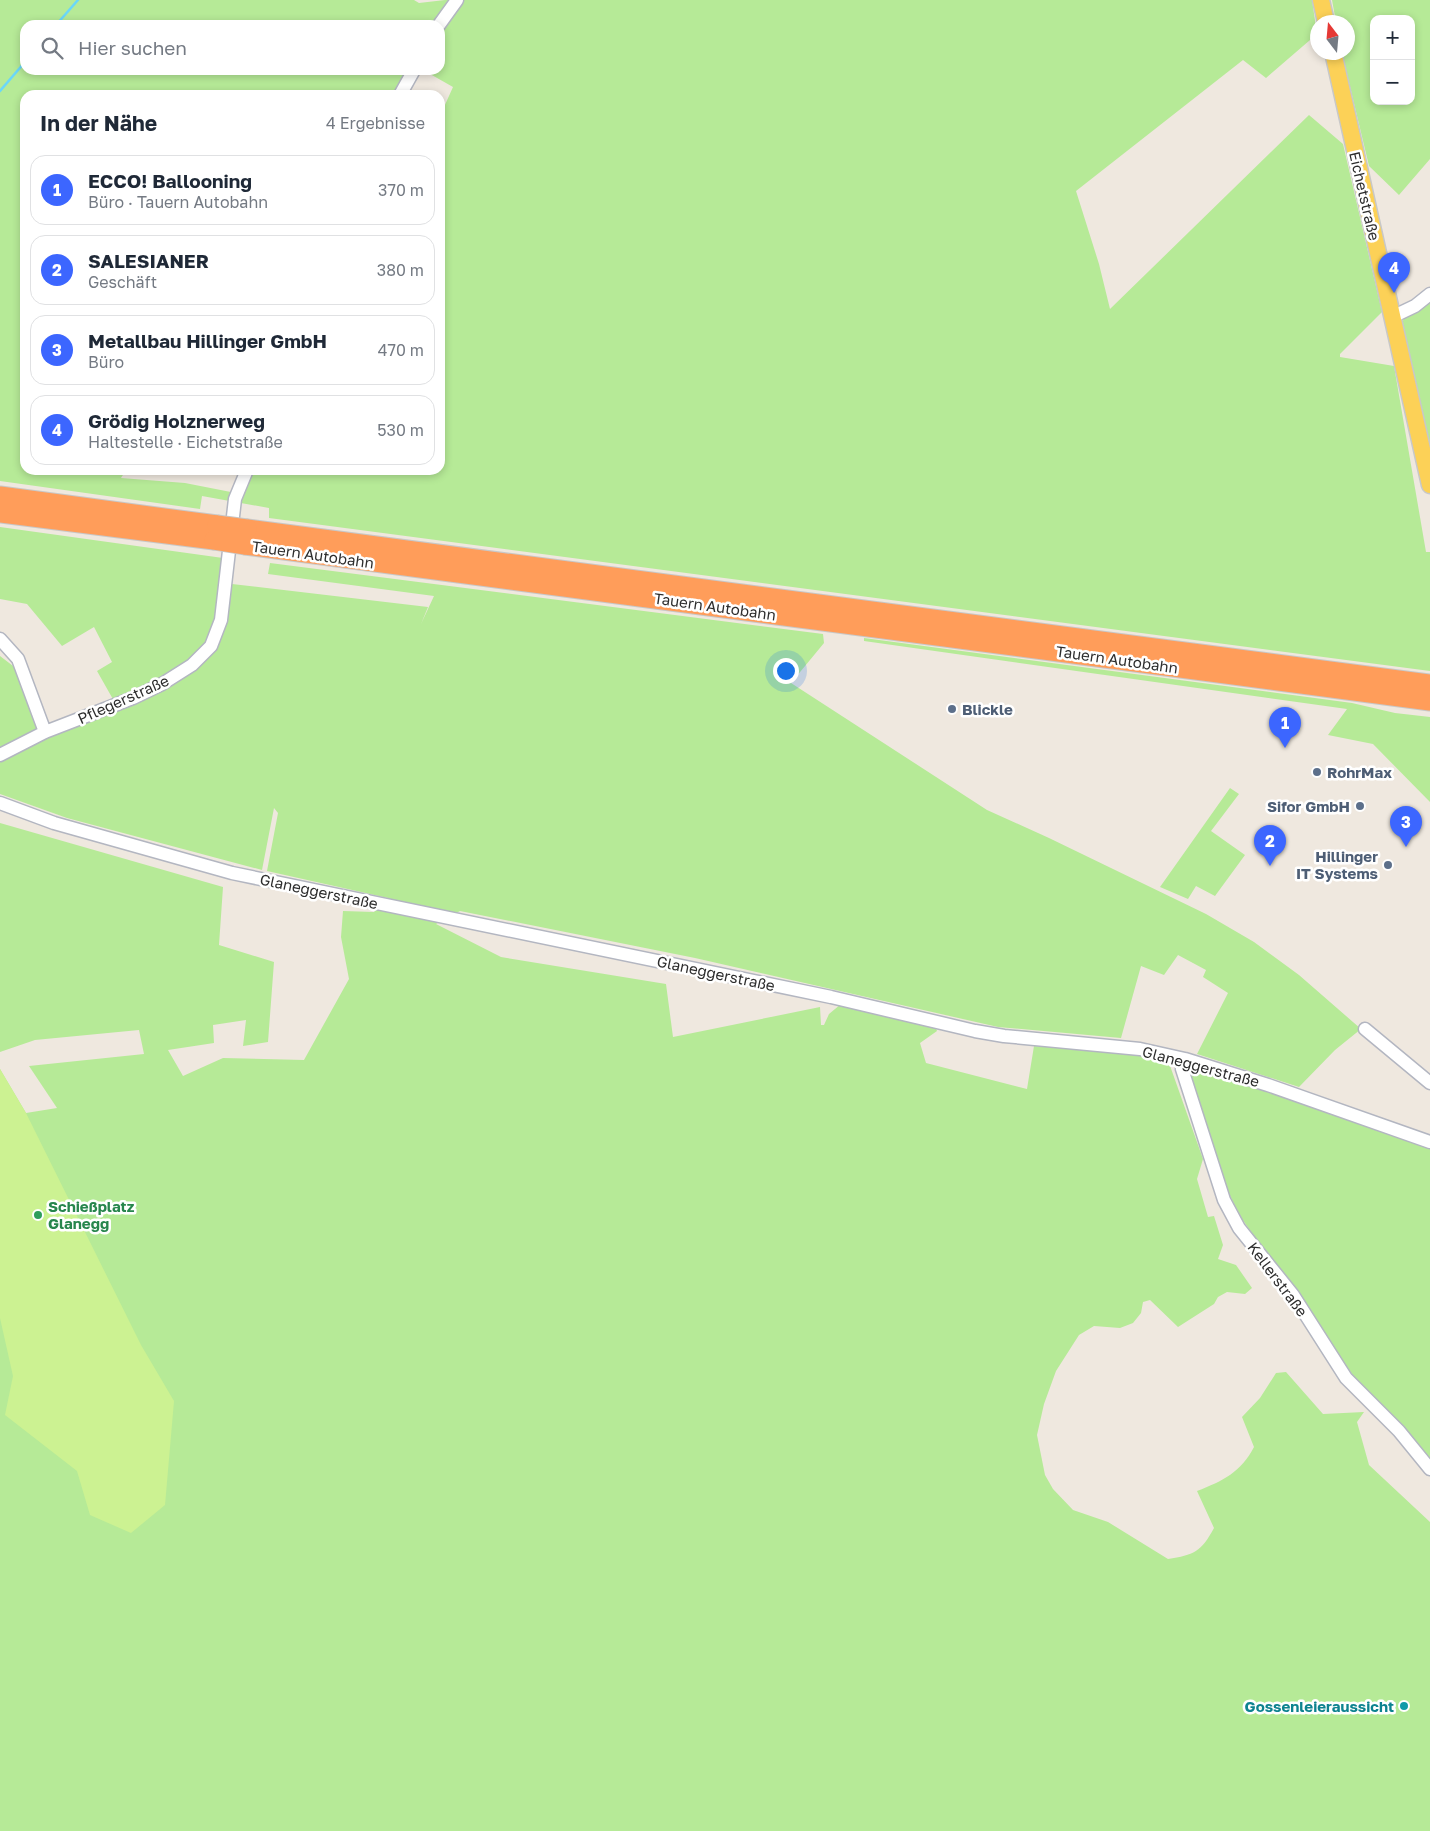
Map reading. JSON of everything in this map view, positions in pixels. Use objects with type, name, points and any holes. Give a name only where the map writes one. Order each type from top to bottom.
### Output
[{"type":"highway","name":"Tauern Autobahn","points":[[0,496],[215,533]]},
{"type":"highway","name":"Tauern Autobahn","points":[[0,513],[215,533],[1430,684]]},
{"type":"highway","name":"Tauern Autobahn","points":[[246,537],[1430,701]]},
{"type":"main road","points":[[1321,0],[1324,15]]},
{"type":"main road","name":"Eichetstraße","points":[[1335,60],[1430,485]]},
{"type":"street","points":[[443,20],[457,0]]},
{"type":"street","points":[[403,90],[411,75]]},
{"type":"street","points":[[1392,317],[1416,306],[1430,294]]},
{"type":"street","name":"Pflegerstraße","points":[[0,755],[45,732],[133,698],[162,684],[192,665],[211,646],[221,620],[235,498],[245,475]]},
{"type":"street","points":[[0,639],[18,659],[45,732]]},
{"type":"street","name":"Glaneggerstraße","points":[[0,803],[54,823],[240,875],[831,997],[975,1031],[1004,1036],[1140,1049],[1185,1059],[1268,1085],[1430,1142]]},
{"type":"street","points":[[1365,1029],[1430,1083]]},
{"type":"street","name":"Kellerstraße","points":[[1185,1059],[1182,1070],[1224,1200],[1239,1228],[1293,1295],[1346,1378],[1400,1432],[1430,1469]]},
{"type":"green space","points":[[0,0],[414,0],[419,3],[445,0],[1312,0],[1314,15],[1310,15],[1310,40],[1266,78],[1243,60],[1076,191],[1099,264],[1110,309],[1309,115],[1343,144],[1382,312],[1340,354],[1340,357],[1394,366],[1426,552],[1430,552],[1430,671],[269,518],[269,508],[202,496],[200,509],[0,481]]},
{"type":"green space","points":[[1332,0],[1430,0],[1430,159],[1399,195],[1369,166],[1344,60],[1355,60],[1355,15],[1335,15]]},
{"type":"green space","points":[[1430,297],[1430,459],[1401,324],[1407,314]]},
{"type":"green space","points":[[0,527],[223,558],[219,604],[210,635],[201,649],[176,671],[161,680],[114,701],[97,671],[112,662],[94,627],[62,646],[27,604],[0,599]]},
{"type":"green space","points":[[270,563],[823,634],[824,643],[791,683],[987,810],[1206,914],[1254,942],[1299,975],[1361,1029],[1335,1050],[1299,1087],[1197,1054],[1228,993],[1203,977],[1206,970],[1178,955],[1164,975],[1141,966],[1121,1038],[998,1027],[695,958],[460,911],[436,924],[501,957],[666,984],[673,1037],[820,1007],[821,1025],[824,1025],[829,1014],[841,1004],[935,1026],[937,1031],[920,1043],[926,1063],[1027,1089],[1034,1046],[1138,1054],[1168,1060],[1203,1159],[1197,1179],[1208,1217],[1214,1216],[1223,1245],[1218,1259],[1236,1265],[1252,1288],[1245,1294],[1227,1292],[1218,1297],[1214,1304],[1178,1327],[1150,1300],[1143,1302],[1141,1313],[1133,1323],[1120,1328],[1094,1326],[1079,1335],[1056,1371],[1044,1404],[1037,1435],[1045,1475],[1053,1489],[1073,1510],[1108,1522],[1168,1559],[1177,1558],[1191,1554],[1201,1547],[1214,1528],[1197,1491],[1230,1475],[1249,1456],[1254,1447],[1242,1417],[1260,1398],[1276,1373],[1286,1372],[1323,1414],[1364,1412],[1357,1422],[1369,1465],[1430,1522],[1430,1831],[0,1831],[0,1069],[26,1113],[57,1108],[29,1066],[144,1054],[139,1030],[35,1040],[0,1052],[0,823],[223,887],[219,945],[274,962],[268,1042],[243,1046],[246,1020],[213,1025],[214,1043],[168,1050],[183,1076],[223,1058],[304,1060],[349,979],[341,937],[343,911],[374,912],[388,898],[267,871],[278,813],[274,808],[262,870],[67,818],[0,794],[0,759],[49,735],[141,698],[214,647],[225,627],[232,584],[428,607],[421,624],[434,596],[268,574]]},
{"type":"green space","points":[[864,638],[1352,703],[1395,713],[1430,717],[1430,802],[1373,744],[1328,735],[1347,709],[864,641]]},
{"type":"green space","points":[[0,656],[17,669],[41,730],[0,749]]},
{"type":"green space","points":[[1230,788],[1239,794],[1211,831],[1245,855],[1215,896],[1196,886],[1188,899],[1160,887]]},
{"type":"green space","name":"Schießplatz Glanegg","points":[[0,1069],[26,1113],[141,1345],[174,1401],[165,1505],[131,1533],[90,1515],[77,1471],[5,1415],[13,1376],[0,1318]]},
{"type":"green space","points":[[1198,1069],[1430,1146],[1430,1460],[1357,1381],[1242,1219],[1226,1188],[1191,1076],[1193,1070]]},
{"type":"waterway","points":[[60,20],[78,0]]},
{"type":"waterway","points":[[0,91],[20,68]]},
{"type":"place","name":"Grödig Holznerweg","points":[[1394,293]]},
{"type":"place","name":"Blickle","points":[[952,709]]},
{"type":"place","name":"ECCO! Ballooning","points":[[1285,748]]},
{"type":"place","name":"RohrMax","points":[[1317,772]]},
{"type":"place","name":"Sifor GmbH","points":[[1360,806]]},
{"type":"place","name":"Metallbau Hillinger GmbH","points":[[1406,847]]},
{"type":"place","name":"Hillinger IT Systems","points":[[1388,865]]},
{"type":"place","name":"SALESIANER","points":[[1270,866]]},
{"type":"place","name":"Schießplatz Glanegg","points":[[38,1215]]},
{"type":"place","name":"Gossenleieraussicht","points":[[1404,1706]]}]
